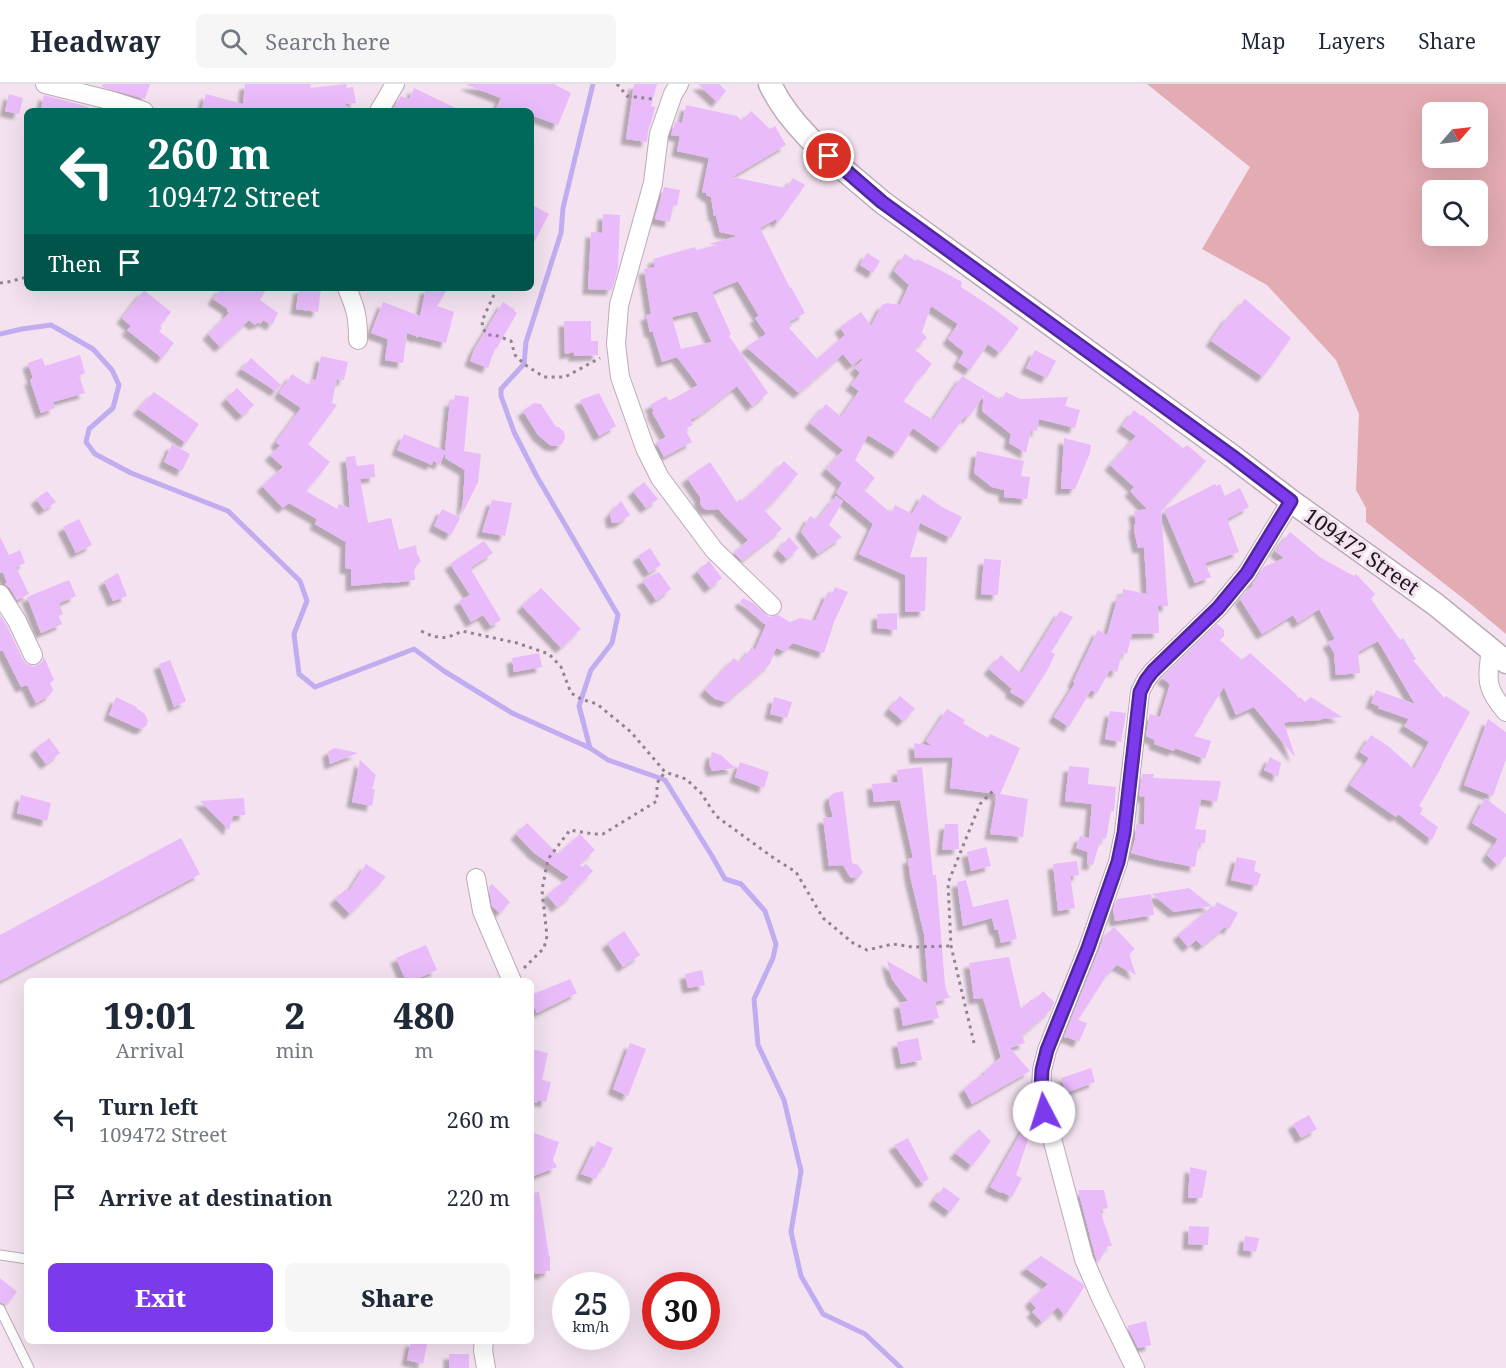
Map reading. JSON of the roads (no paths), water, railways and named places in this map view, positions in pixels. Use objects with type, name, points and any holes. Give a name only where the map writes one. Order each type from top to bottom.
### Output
[{"type":"street","points":[[45,84],[113,100],[136,108]]},
{"type":"street","points":[[381,108],[395,84]]},
{"type":"street","points":[[679,84],[673,94],[659,134],[650,192],[619,305],[617,349],[620,377],[645,448],[660,478],[714,550],[772,606]]},
{"type":"street","name":"109472 Street","points":[[770,84],[777,99],[801,129],[882,202],[1435,604],[1499,656]]},
{"type":"street","points":[[348,291],[358,323],[357,339]]},
{"type":"street","points":[[1135,1368],[1084,1259],[1044,1112],[1041,1089],[1042,1070],[1047,1050],[1088,948],[1118,862],[1124,833],[1140,692],[1153,671],[1218,608],[1247,573],[1291,501]]},
{"type":"street","points":[[0,594],[17,621],[33,655]]},
{"type":"street","points":[[1499,656],[1488,681],[1506,712]]},
{"type":"street","points":[[476,878],[482,911],[511,978]]},
{"type":"street","points":[[484,1344],[486,1368]]},
{"type":"lane","points":[[0,1255],[24,1259]]},
{"type":"lane","points":[[0,1310],[29,1368]]},
{"type":"waterway","points":[[593,84],[563,208],[561,233],[526,342],[524,364],[501,389],[501,396],[514,432],[536,475],[618,615],[612,643],[591,670],[579,706],[590,748],[608,760],[665,780],[725,879],[741,884],[765,911],[776,944],[773,958],[754,999],[758,1045],[784,1100],[801,1171],[791,1232],[801,1276],[823,1314],[865,1334],[901,1368]]},
{"type":"waterway","points":[[0,334],[51,325],[93,349],[112,370],[119,385],[113,408],[89,429],[86,442],[95,454],[131,473],[228,511],[300,581],[307,601],[294,634],[299,674],[315,687],[414,649],[444,671],[512,713],[590,748]]}]
